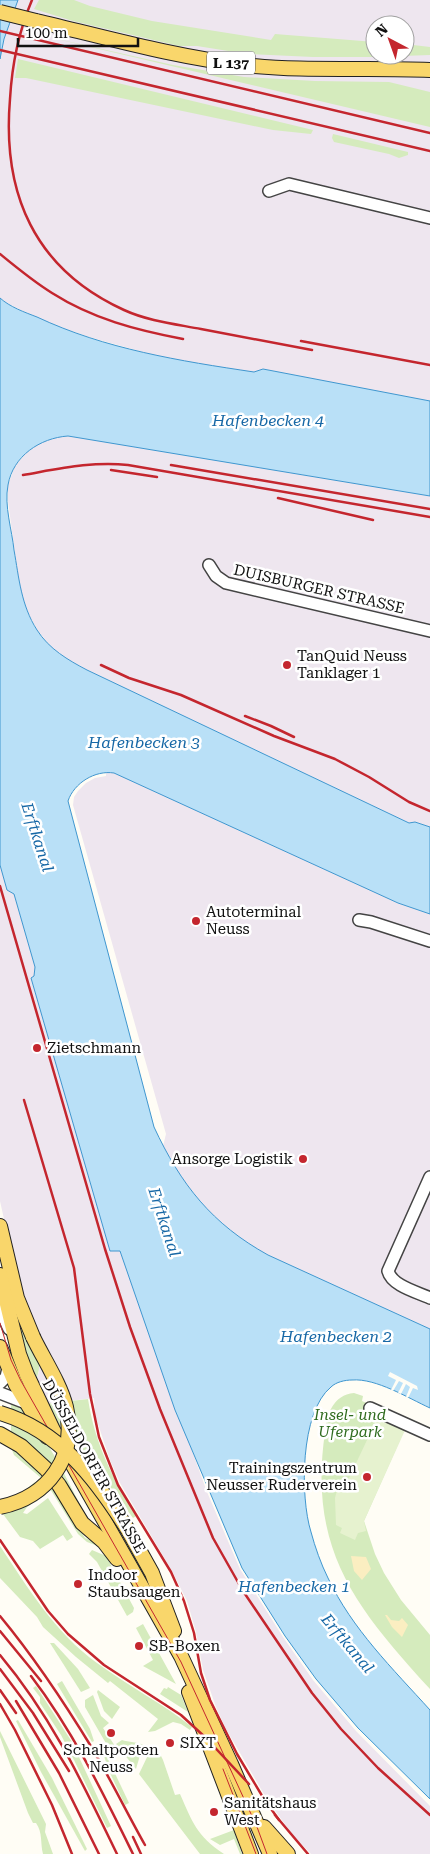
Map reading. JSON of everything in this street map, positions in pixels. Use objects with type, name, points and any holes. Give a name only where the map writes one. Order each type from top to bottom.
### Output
[{"type":"main road","name":"L 137","points":[[0,12],[170,52],[244,65],[314,70],[430,70]]},
{"type":"main road","points":[[0,1226],[17,1298],[24,1318],[61,1393],[68,1421],[68,1434],[63,1458],[50,1480],[24,1500],[0,1507]]},
{"type":"main road","name":"DÜSSELDORFER STRASSE","points":[[0,1275],[19,1354],[27,1375],[53,1430],[192,1678],[270,1854]]},
{"type":"main road","name":"DÜSSELDORFER STRASSE","points":[[0,1347],[8,1368],[26,1403],[117,1559],[173,1660],[219,1751],[260,1854]]},
{"type":"main road","points":[[0,1413],[35,1427],[70,1453],[92,1479],[128,1530],[152,1574],[192,1678]]},
{"type":"main road","points":[[0,1434],[31,1454],[46,1469],[59,1485],[82,1523],[104,1542],[117,1559]]},
{"type":"main road","name":"DÜSSELDORFER STRASSE","points":[[189,1692],[252,1854]]},
{"type":"main road","points":[[252,1810],[268,1832],[288,1854]]},
{"type":"street","points":[[269,191],[289,184],[430,218]]},
{"type":"street","name":"DUISBURGER STRASSE","points":[[209,566],[216,576],[226,583],[430,631]]},
{"type":"street","points":[[359,920],[430,941]]},
{"type":"street","points":[[430,1177],[388,1271],[394,1280],[430,1298]]},
{"type":"street","points":[[0,1310],[19,1354]]},
{"type":"street","points":[[0,1384],[6,1377],[8,1368]]},
{"type":"street","points":[[0,1393],[26,1403]]},
{"type":"street","points":[[370,1408],[430,1435]]},
{"type":"shaded area","points":[[18,0],[430,0],[430,401],[263,369],[254,373],[173,360],[89,337],[48,323],[10,305],[0,298],[0,59],[4,39]]},
{"type":"shaded area","points":[[68,436],[430,496],[430,827],[415,822],[409,823],[87,670],[65,658],[50,646],[38,631],[27,611],[20,592],[8,501],[8,485],[15,466],[26,453],[40,443],[56,437]]},
{"type":"shaded area","points":[[106,771],[398,903],[430,914],[430,1329],[268,1255],[244,1242],[207,1210],[177,1172],[163,1146],[166,1134],[73,805],[74,797],[78,791],[95,778],[106,776]]},
{"type":"shaded area","points":[[0,865],[7,890],[14,894],[35,967],[34,976],[31,978],[110,1250],[120,1251],[207,1492],[240,1569],[313,1680],[356,1731],[430,1806],[430,1854],[311,1854],[292,1834],[268,1801],[226,1729],[216,1707],[203,1670],[196,1632],[187,1601],[172,1571],[120,1483],[95,1415],[94,1398],[45,1404],[32,1377],[37,1377],[39,1372],[39,1359],[14,1264],[0,1201]]},
{"type":"green space","points":[[39,0],[74,0],[90,6],[152,21],[271,40],[275,34],[365,41],[365,57],[247,54],[197,46],[179,46],[73,21],[34,9]]},
{"type":"green space","points":[[44,36],[173,65],[244,77],[315,81],[389,82],[430,92],[430,127]]},
{"type":"green space","points":[[415,45],[430,47],[430,55],[415,56]]},
{"type":"green space","points":[[18,59],[313,130],[311,134],[273,130],[26,78],[15,78]]},
{"type":"green space","points":[[333,134],[408,152],[408,155],[399,158],[334,142]]},
{"type":"green space","points":[[21,1321],[38,1356],[39,1370],[37,1377],[32,1377],[16,1323]]},
{"type":"green space","name":"Insel- und Uferpark","points":[[354,1393],[363,1396],[362,1401],[408,1422],[364,1521],[375,1554],[384,1573],[401,1600],[430,1635],[430,1689],[380,1631],[359,1602],[343,1574],[331,1543],[324,1510],[322,1473],[326,1425],[332,1406],[336,1401],[341,1397]]},
{"type":"green space","points":[[88,1399],[100,1446],[119,1488],[136,1516],[133,1518],[93,1463],[58,1427],[45,1404]]},
{"type":"green space","points":[[11,1400],[30,1418],[40,1432],[81,1506],[77,1508],[11,1434]]},
{"type":"green space","name":"Trainingszentrum Neusser Ruderverein","points":[[375,1413],[406,1428],[364,1521],[366,1531],[358,1533],[355,1540],[340,1533],[342,1528],[336,1525],[335,1498],[340,1479],[349,1478],[376,1421],[372,1419]]},
{"type":"green space","points":[[11,1447],[31,1462],[54,1488],[85,1538],[103,1545],[106,1549],[87,1542],[78,1534],[52,1492],[41,1478],[14,1455]]},
{"type":"green space","points":[[35,1482],[46,1494],[27,1507],[23,1513],[27,1514],[48,1498],[73,1537],[67,1541],[63,1535],[40,1549],[33,1541],[20,1537],[0,1510],[7,1500],[24,1491]]},
{"type":"green space","points":[[0,1546],[43,1609],[68,1638],[97,1663],[181,1718],[192,1727],[190,1730],[181,1724],[173,1722],[155,1731],[148,1732],[158,1719],[76,1657],[43,1627],[37,1617],[0,1578]]},
{"type":"green space","points":[[92,1550],[106,1556],[134,1608],[133,1612],[127,1616],[97,1562],[89,1554]]},
{"type":"green space","points":[[143,1624],[176,1684],[143,1666],[153,1660],[136,1628]]},
{"type":"green space","points":[[50,1643],[54,1643],[78,1669],[90,1688],[81,1692]]},
{"type":"green space","points":[[62,1681],[90,1729],[94,1741],[92,1742],[57,1684]]},
{"type":"green space","points":[[36,1686],[72,1742],[111,1826],[107,1828],[61,1735],[40,1703],[40,1697],[33,1688]]},
{"type":"green space","points":[[168,1687],[181,1695],[188,1712],[160,1694],[164,1688],[167,1689]]},
{"type":"green space","points":[[98,1690],[120,1707],[112,1719],[104,1711],[97,1692]]},
{"type":"green space","points":[[93,1695],[101,1716],[109,1723],[103,1728],[117,1749],[111,1752],[85,1707],[85,1700]]},
{"type":"green space","points":[[18,1720],[52,1778],[87,1849],[85,1851],[41,1772],[16,1721]]},
{"type":"green space","points":[[0,1731],[46,1824],[45,1832],[53,1854],[43,1854],[40,1831],[28,1813],[0,1737]]},
{"type":"green space","points":[[122,1740],[143,1745],[136,1769],[116,1744]]},
{"type":"green space","points":[[100,1745],[129,1803],[125,1805],[110,1773]]},
{"type":"green space","points":[[150,1751],[161,1756],[175,1795],[180,1794],[196,1828],[207,1841],[224,1854],[200,1854],[139,1774]]},
{"type":"green space","points":[[234,1830],[242,1854],[240,1854],[234,1839],[220,1845],[210,1839]]},
{"type":"sand","points":[[351,1556],[366,1557],[371,1569],[362,1580],[354,1571]]},
{"type":"sand","points":[[385,1615],[391,1620],[399,1621],[402,1618],[408,1625],[402,1637],[392,1627]]},
{"type":"water","points":[[0,0],[18,0],[4,39],[0,59]]},
{"type":"water","points":[[0,298],[17,309],[89,338],[116,346],[171,358],[254,372],[263,369],[430,401],[430,496],[68,436],[48,440],[29,450],[22,457],[11,475],[7,501],[19,581],[27,611],[42,637],[59,653],[87,670],[409,823],[415,822],[430,827],[430,914],[398,903],[114,773],[100,774],[86,779],[75,789],[68,801],[154,1127],[164,1148],[187,1185],[214,1216],[230,1230],[268,1255],[430,1329],[430,1408],[371,1382],[349,1380],[335,1384],[321,1399],[313,1415],[308,1435],[304,1477],[307,1517],[318,1555],[338,1597],[374,1648],[430,1710],[430,1799],[358,1728],[316,1679],[285,1636],[242,1568],[175,1410],[120,1251],[110,1251],[31,978],[34,976],[35,967],[14,894],[7,890],[0,865]]},
{"type":"pier","points":[[390,1372],[417,1386],[418,1390],[413,1388],[408,1398],[406,1397],[410,1387],[406,1384],[401,1394],[398,1393],[403,1383],[399,1381],[393,1391],[391,1390],[396,1380],[388,1376]]},
{"type":"tram line","points":[[0,1323],[11,1360],[21,1381],[181,1662],[257,1827],[267,1854]]},
{"type":"tram line","points":[[223,1769],[256,1854]]},
{"type":"railway","points":[[32,0],[19,37],[14,61],[9,133],[12,166],[19,196],[30,224],[46,250],[67,273],[93,293],[133,314],[162,322],[312,350]]},
{"type":"railway","points":[[0,31],[430,133]]},
{"type":"railway","points":[[0,50],[430,151]]},
{"type":"railway","points":[[0,254],[45,289],[83,310],[99,317],[148,332],[183,339]]},
{"type":"railway","points":[[301,341],[430,365]]},
{"type":"railway","points":[[23,475],[88,465],[128,465],[430,517]]},
{"type":"railway","points":[[171,465],[430,509]]},
{"type":"railway","points":[[111,470],[157,477]]},
{"type":"railway","points":[[278,498],[373,520]]},
{"type":"railway","points":[[101,665],[129,678],[181,695],[274,736],[335,759],[369,777],[409,802],[430,811]]},
{"type":"railway","points":[[245,716],[294,737]]},
{"type":"railway","points":[[0,886],[105,1249],[130,1327],[160,1409],[213,1538],[243,1591],[312,1693],[341,1729],[378,1768],[430,1815]]},
{"type":"railway","points":[[24,1100],[74,1268],[90,1394],[99,1437],[118,1485],[171,1572],[184,1601],[194,1633],[201,1673],[210,1700],[237,1754],[279,1820]]},
{"type":"railway","points":[[0,1540],[48,1611],[68,1634],[104,1665],[181,1715],[206,1738],[249,1784]]},
{"type":"railway","points":[[0,1616],[60,1697],[106,1772],[145,1845]]},
{"type":"railway","points":[[0,1631],[41,1681]]},
{"type":"railway","points":[[0,1655],[19,1678],[51,1726],[117,1854]]},
{"type":"railway","points":[[0,1669],[33,1713],[69,1771]]},
{"type":"railway","points":[[31,1676],[74,1740],[99,1785],[133,1854]]},
{"type":"railway","points":[[0,1690],[16,1713]]},
{"type":"railway","points":[[16,1701],[59,1773],[99,1854]]},
{"type":"railway","points":[[0,1704],[52,1805],[72,1854]]},
{"type":"railway","points":[[275,1815],[308,1854]]},
{"type":"railway","points":[[133,1837],[141,1854]]},
{"type":"place","name":"TanQuid Neuss Tanklager 1","points":[[287,665]]},
{"type":"place","name":"Autoterminal Neuss","points":[[196,921]]},
{"type":"place","name":"Zietschmann","points":[[37,1048]]},
{"type":"place","name":"Ansorge Logistik","points":[[303,1159]]},
{"type":"place","name":"Trainingszentrum Neusser Ruderverein","points":[[367,1477]]},
{"type":"place","name":"Indoor Staubsaugen","points":[[78,1584]]},
{"type":"place","name":"SB-Boxen","points":[[139,1646]]},
{"type":"place","name":"Schaltposten Neuss","points":[[111,1733]]},
{"type":"place","name":"SIXT","points":[[170,1743]]},
{"type":"place","name":"Sanitätshaus West","points":[[214,1812]]},
{"type":"water label","name":"Hafenbecken 4","points":[[268,420]]},
{"type":"water label","name":"Hafenbecken 3","points":[[144,742]]},
{"type":"water label","name":"Erftkanal","points":[[38,837]]},
{"type":"water label","name":"Erftkanal","points":[[165,1222]]},
{"type":"water label","name":"Hafenbecken 2","points":[[336,1336]]},
{"type":"water label","name":"Hafenbecken 1","points":[[294,1586]]},
{"type":"water label","name":"Erftkanal","points":[[348,1643]]}]
